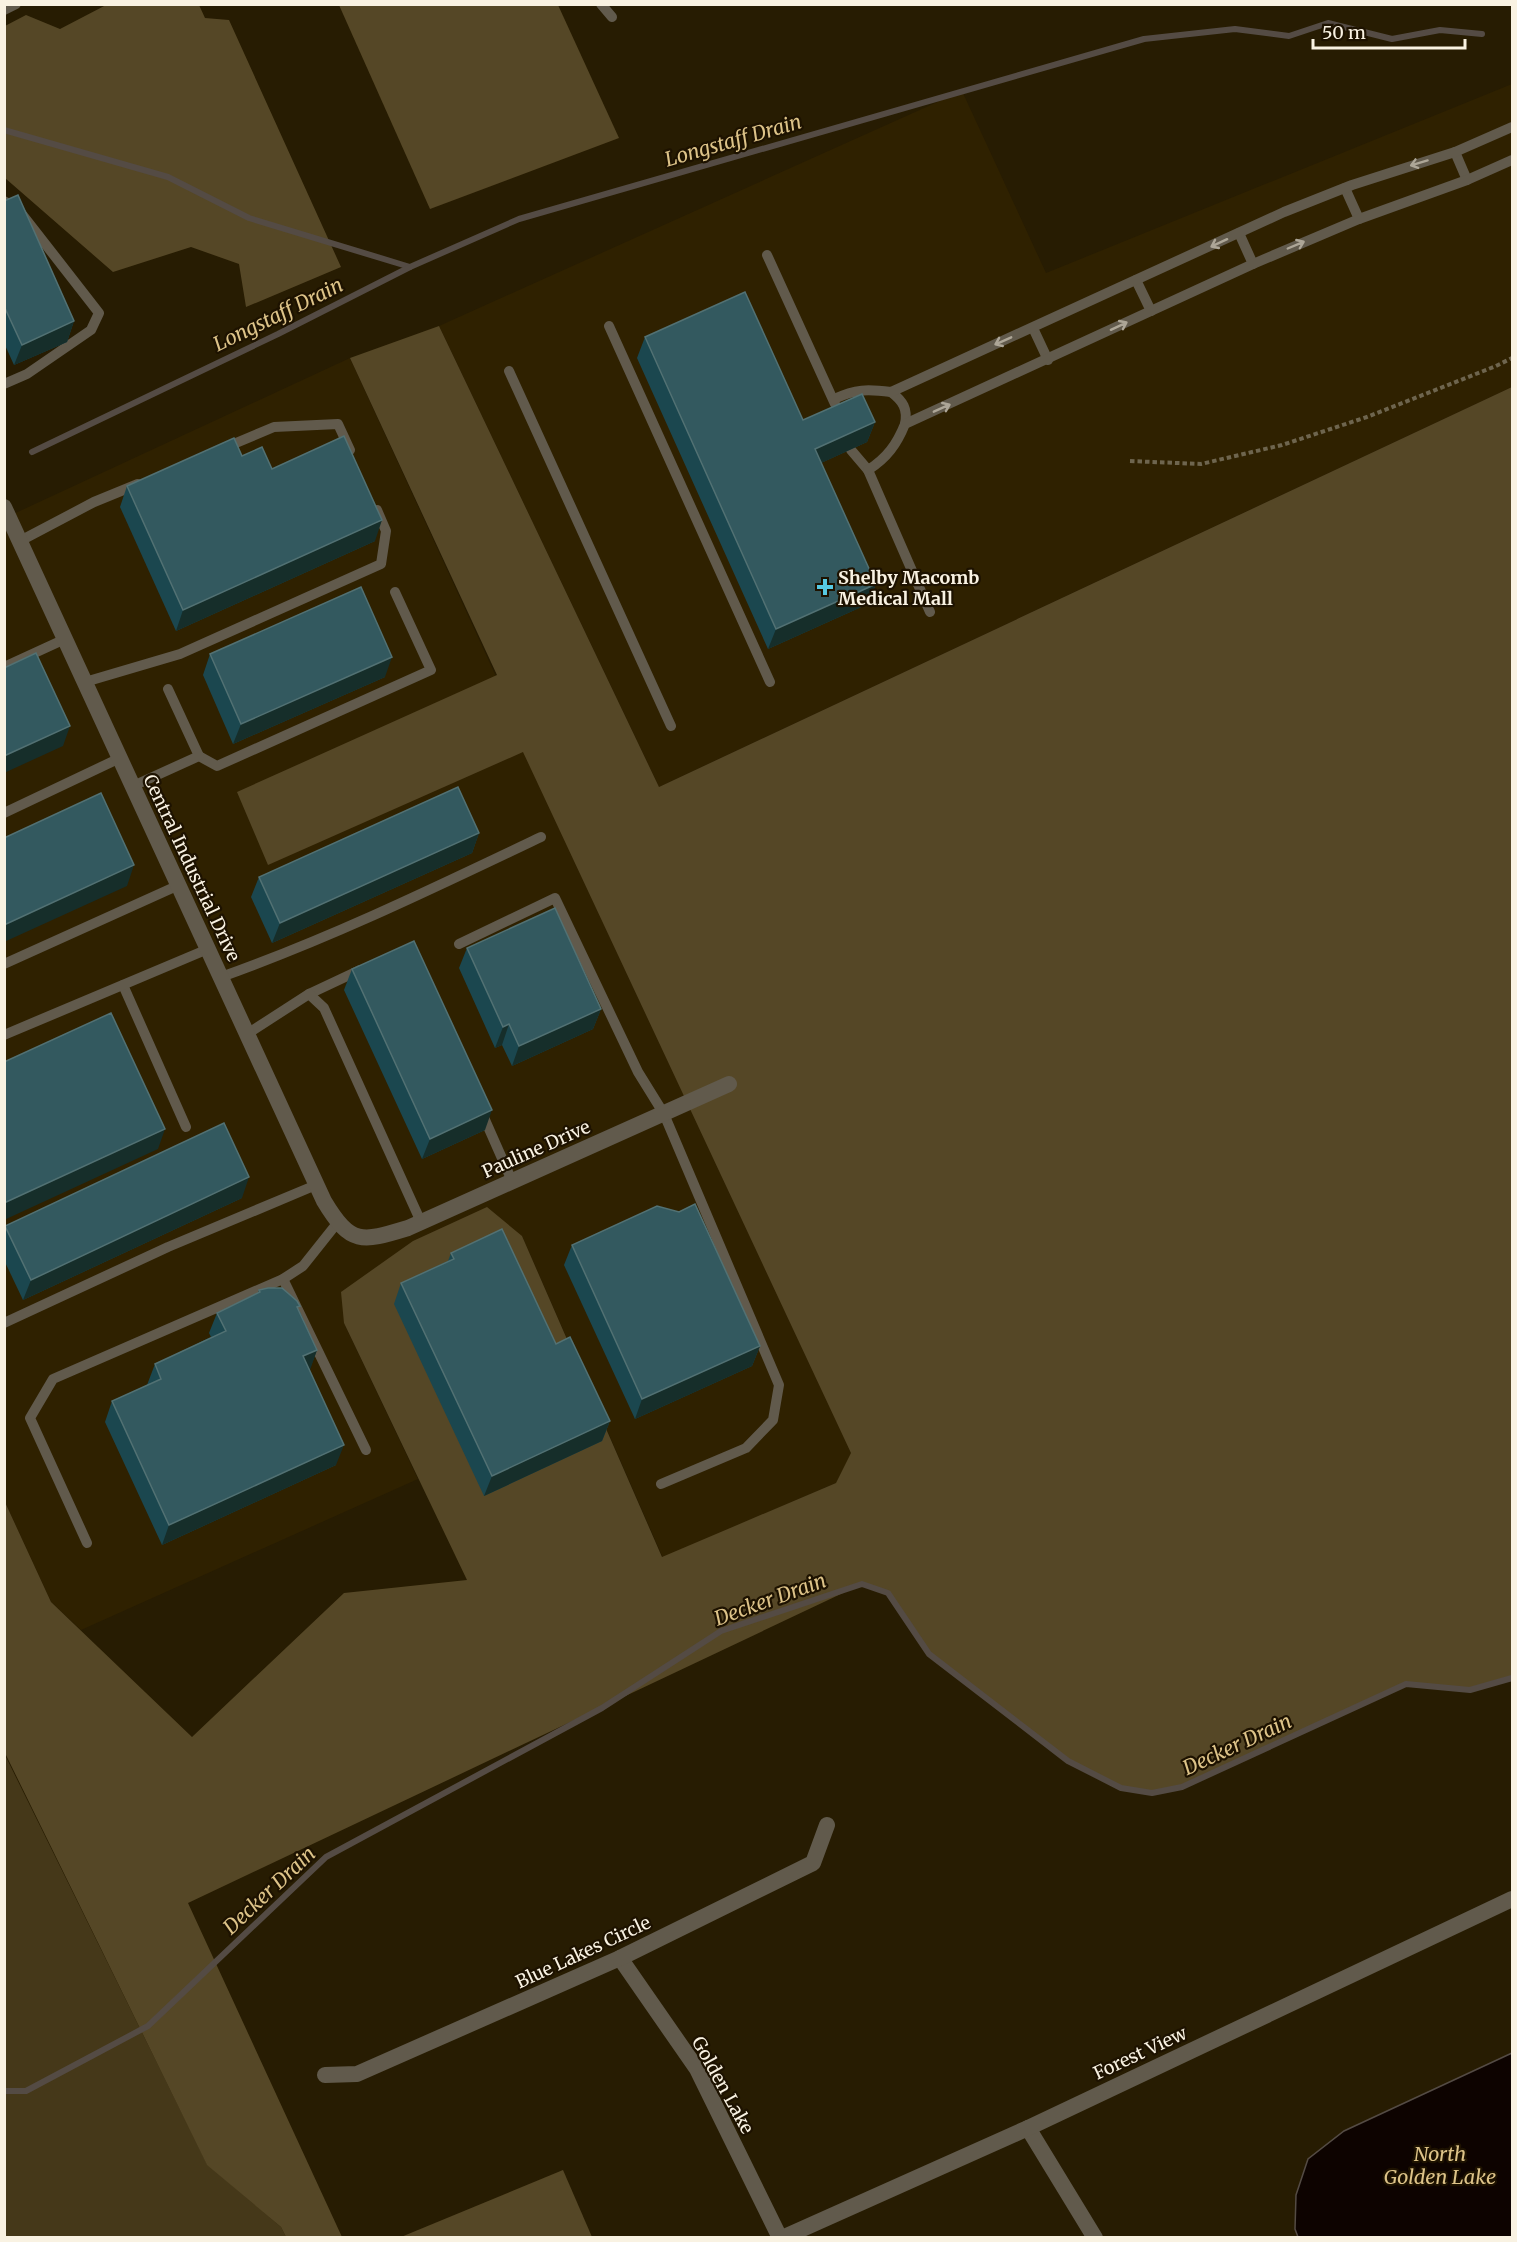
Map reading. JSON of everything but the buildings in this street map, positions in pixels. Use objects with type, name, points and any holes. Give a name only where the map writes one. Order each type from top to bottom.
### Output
[{"type":"street","name":"Central Industrial Drive","points":[[6,514],[316,1185],[338,1222],[355,1237]]},
{"type":"street","name":"Pauline Drive","points":[[355,1237],[379,1236],[421,1222],[729,1084]]},
{"type":"street","name":"Blue Lakes Circle","points":[[325,2075],[357,2074],[620,1958],[813,1863],[827,1825]]},
{"type":"street","name":"Forest View","points":[[781,2238],[1028,2128],[1512,1899]]},
{"type":"street","name":"Golden Lake","points":[[620,1958],[697,2069],[781,2238]]},
{"type":"street","points":[[1028,2128],[1095,2238]]},
{"type":"lane","points":[[4,10],[16,4]]},
{"type":"lane","points":[[602,4],[612,17]]},
{"type":"lane","points":[[891,392],[1284,212],[1406,166],[1455,152],[1512,127]]},
{"type":"lane","points":[[1455,152],[1467,180]]},
{"type":"lane","points":[[905,424],[1253,264],[1359,219],[1467,180],[1512,160]]},
{"type":"lane","points":[[1345,188],[1359,219]]},
{"type":"lane","points":[[4,201],[18,209],[99,313],[91,330],[27,374],[4,384]]},
{"type":"lane","points":[[1239,233],[1253,264]]},
{"type":"lane","points":[[767,255],[835,405],[846,393],[865,389],[891,392],[901,399],[907,413],[905,424],[892,451],[868,470]]},
{"type":"lane","points":[[1136,280],[1151,311]]},
{"type":"lane","points":[[609,326],[770,682]]},
{"type":"lane","points":[[1033,328],[1048,360]]},
{"type":"lane","points":[[509,370],[671,726]]},
{"type":"lane","points":[[210,453],[274,427],[338,424],[352,456]]},
{"type":"lane","points":[[851,450],[868,470],[930,612]]},
{"type":"lane","points":[[20,541],[93,502],[147,480]]},
{"type":"lane","points":[[85,682],[180,654],[381,564],[386,531],[372,499]]},
{"type":"lane","points":[[168,689],[199,756],[217,766],[431,669],[395,592]]},
{"type":"lane","points":[[4,667],[65,639]]},
{"type":"lane","points":[[133,786],[199,756]]},
{"type":"lane","points":[[4,813],[120,758]]},
{"type":"lane","points":[[221,977],[278,957],[366,920],[542,837]]},
{"type":"lane","points":[[4,964],[179,885]]},
{"type":"lane","points":[[459,944],[555,898],[638,1072],[664,1114],[779,1385],[773,1420],[746,1448],[661,1484]]},
{"type":"lane","points":[[4,1035],[208,949]]},
{"type":"lane","points":[[247,1034],[309,994],[369,966]]},
{"type":"lane","points":[[123,985],[186,1127]]},
{"type":"lane","points":[[309,994],[324,1008],[421,1222]]},
{"type":"lane","points":[[479,1107],[512,1181]]},
{"type":"lane","points":[[4,1323],[168,1247],[316,1185]]},
{"type":"lane","points":[[87,1543],[30,1418],[53,1379],[283,1279],[303,1266],[338,1222]]},
{"type":"lane","points":[[283,1279],[366,1450]]},
{"type":"path","points":[[1130,461],[1201,464],[1282,445],[1367,417],[1512,358]]},
{"type":"shaded area","points":[[108,4],[199,5],[205,18],[229,20],[341,267],[246,307],[239,264],[191,247],[113,272],[5,178],[5,26],[26,15],[60,29]]},
{"type":"shaded area","points":[[339,5],[558,5],[619,138],[430,209]]},
{"type":"shaded area","name":"Shelby Macomb Medical Mall","points":[[1512,84],[1512,387],[659,787],[439,326],[962,91],[1046,273]]},
{"type":"shaded area","points":[[439,326],[659,787],[1512,387],[1512,1678],[1470,1690],[1406,1684],[1182,1787],[1152,1793],[1121,1788],[1068,1761],[929,1654],[888,1593],[862,1584],[188,1903],[342,2237],[286,2237],[281,2227],[207,2165],[5,1753],[4,1500],[51,1602],[192,1737],[344,1593],[467,1580],[344,1323],[341,1292],[413,1241],[487,1207],[522,1236],[662,1557],[836,1483],[851,1453],[523,752],[268,865],[237,792],[497,675],[350,358]]},
{"type":"shaded area","points":[[350,358],[852,1453],[836,1483],[663,1558],[522,1236],[344,1323],[418,1479],[81,1630],[51,1602],[4,1500],[4,508],[9,516]]},
{"type":"shaded area","points":[[4,1753],[207,2164],[281,2227],[286,2237],[5,2237]]},
{"type":"shaded area","points":[[563,2170],[592,2237],[401,2237]]},
{"type":"water","name":"North Golden Lake","points":[[1512,2053],[1512,2237],[1298,2237],[1295,2229],[1296,2195],[1308,2159],[1344,2131]]},
{"type":"waterway","name":"Longstaff Drain","points":[[32,452],[278,334],[410,267],[519,219],[1144,39],[1235,29],[1289,36],[1328,23],[1392,39],[1440,30],[1482,34]]},
{"type":"waterway","points":[[4,130],[168,177],[249,218],[410,267]]},
{"type":"waterway","name":"Decker Drain","points":[[4,2091],[26,2091],[148,2026],[326,1857],[602,1708],[721,1631],[862,1584],[888,1593],[929,1654],[1068,1761],[1121,1788],[1152,1793],[1182,1787],[1406,1684],[1470,1690],[1512,1678]]},
{"type":"place","name":"Shelby Macomb Medical Mall","points":[[825,587]]}]
